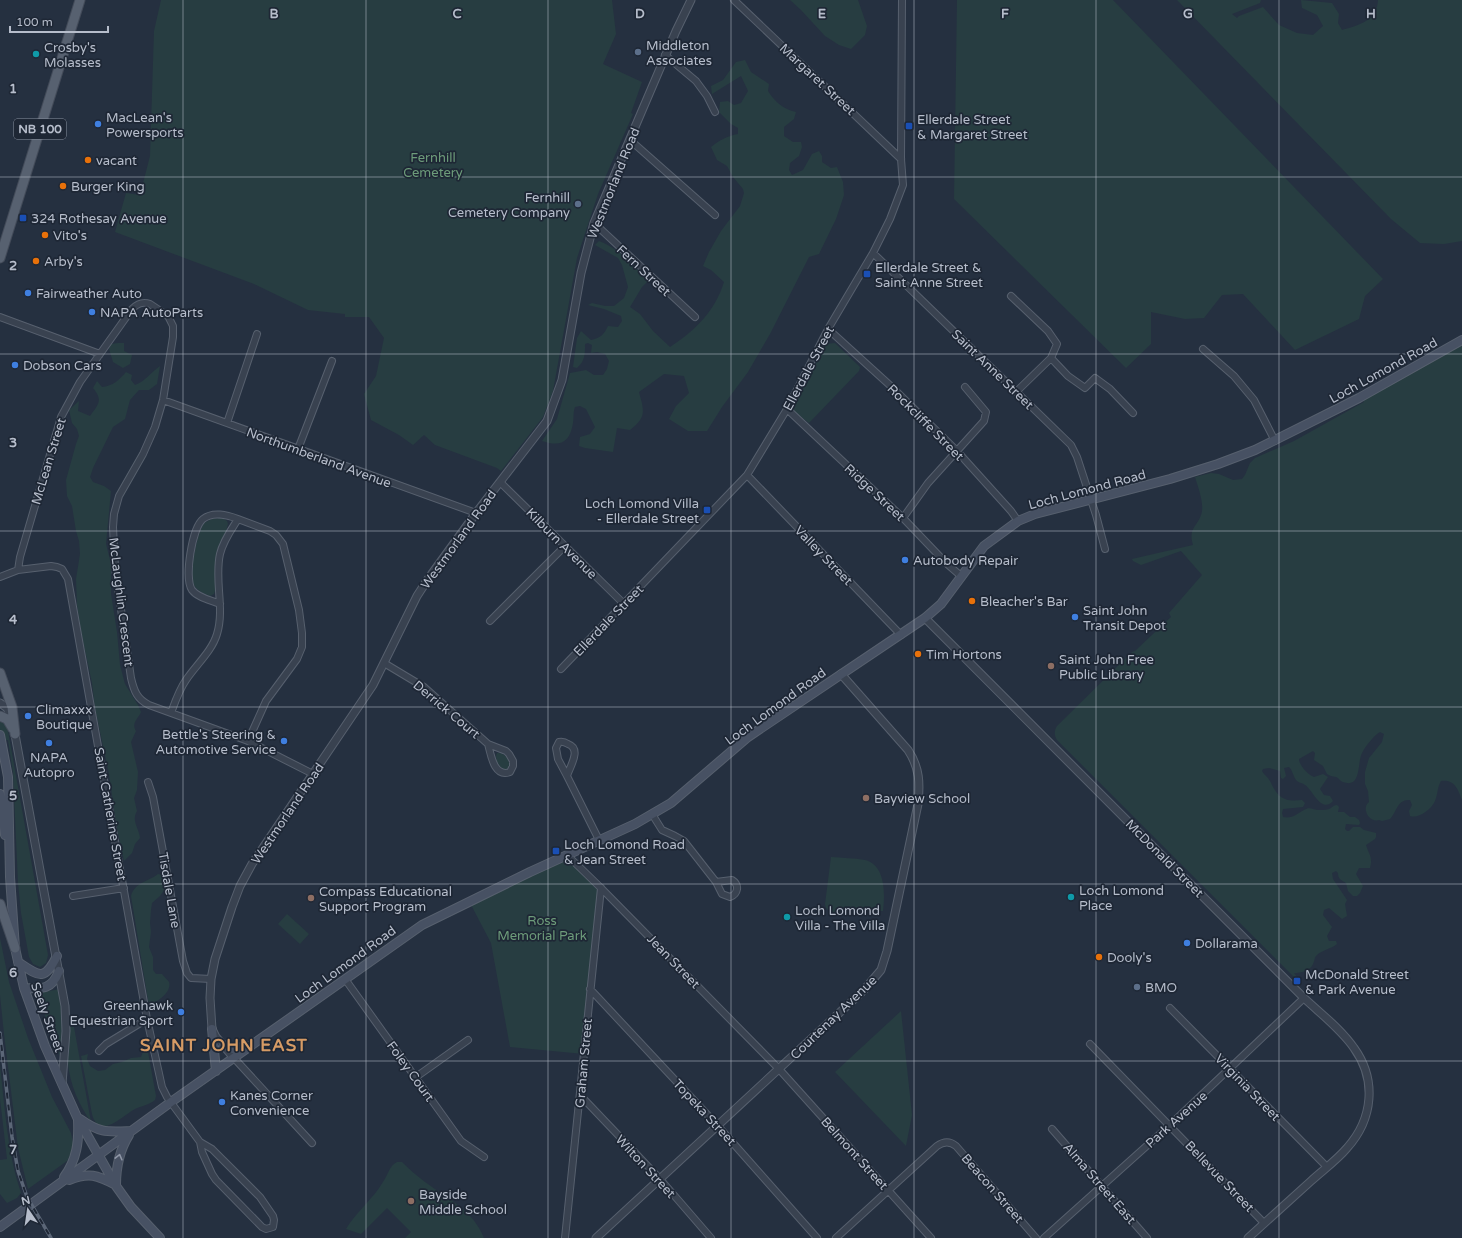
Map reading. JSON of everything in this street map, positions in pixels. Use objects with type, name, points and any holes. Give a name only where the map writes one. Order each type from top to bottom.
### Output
[{"type":"main road","name":"NB 100","points":[[0,258],[80,0]]},
{"type":"main road","name":"Loch Lomond Road","points":[[58,1184],[406,935],[434,918],[599,840],[652,814],[675,800],[748,737],[902,635],[925,618],[941,604],[984,546],[1018,521],[1035,514],[1091,500],[1218,464],[1275,442],[1359,398],[1462,340]]},
{"type":"main road","points":[[0,673],[12,707],[15,734]]},
{"type":"main road","points":[[0,716],[7,719],[15,734]]},
{"type":"main road","name":"Seely Street","points":[[1,738],[8,777],[10,877]]},
{"type":"main road","name":"Seely Street","points":[[0,794],[10,877],[15,948],[24,988],[38,1029],[77,1117],[116,1186],[131,1208],[160,1238]]},
{"type":"main road","points":[[0,904],[15,948]]},
{"type":"main road","points":[[18,962],[35,973],[41,974],[50,970],[57,956]]},
{"type":"main road","points":[[24,988],[39,988],[50,985],[56,979],[59,971]]},
{"type":"main road","points":[[212,1029],[216,1071]]},
{"type":"main road","points":[[223,1045],[233,1048],[240,1048],[254,1044]]},
{"type":"main road","points":[[77,1117],[94,1128],[102,1131],[131,1131]]},
{"type":"main road","points":[[58,1184],[73,1164],[76,1156],[78,1135],[77,1117]]},
{"type":"main road","points":[[0,1227],[58,1184],[78,1176],[87,1175],[101,1177],[116,1186],[117,1166],[120,1152],[131,1131]]},
{"type":"street","name":"Westmorland Road","points":[[212,1029],[210,998],[211,979],[215,959],[240,886],[252,864],[371,689],[417,596],[476,513],[547,421],[562,380],[580,273],[594,223],[665,55],[691,0]]},
{"type":"street","name":"Margaret Street","points":[[734,0],[902,159]]},
{"type":"street","name":"Ellerdale Street","points":[[561,669],[747,475],[787,409],[828,329],[890,219],[903,185],[902,0]]},
{"type":"street","points":[[665,55],[696,81],[707,96],[715,112]]},
{"type":"street","points":[[630,140],[715,215]]},
{"type":"street","name":"Fern Street","points":[[594,223],[695,317]]},
{"type":"street","name":"Saint Anne Street","points":[[872,253],[1071,445],[1077,457],[1096,515],[1105,549]]},
{"type":"street","points":[[1011,296],[1048,331],[1057,344],[1051,358],[1016,392]]},
{"type":"street","name":"McLaughlin Crescent","points":[[120,325],[132,309],[139,303],[143,302],[150,304],[165,313],[171,320],[174,337],[163,400],[149,441],[116,504],[113,521],[116,575],[131,678],[135,692],[138,697],[148,705],[248,741],[313,774]]},
{"type":"street","points":[[0,317],[100,354]]},
{"type":"street","name":"McLean Street","points":[[18,570],[22,550],[61,416],[80,382],[120,325]]},
{"type":"street","name":"Rockcliffe Street","points":[[828,329],[894,389],[956,450],[1011,511],[1018,521]]},
{"type":"street","points":[[227,423],[257,334]]},
{"type":"street","points":[[1203,349],[1234,376],[1254,400],[1275,442]]},
{"type":"street","points":[[1051,358],[1068,376],[1085,388],[1095,378],[1110,389],[1133,413]]},
{"type":"street","points":[[298,449],[332,361]]},
{"type":"street","points":[[903,518],[928,483],[956,450],[984,421],[986,412],[965,387]]},
{"type":"street","name":"Northumberland Avenue","points":[[163,400],[476,513]]},
{"type":"street","name":"Ridge Street","points":[[787,409],[903,518],[946,563],[961,576]]},
{"type":"street","name":"Valley Street","points":[[747,475],[902,635]]},
{"type":"street","name":"Kilburn Avenue","points":[[500,482],[624,604]]},
{"type":"street","points":[[220,604],[198,595],[192,589],[188,569],[195,533],[201,521],[210,516],[220,514],[270,531],[276,535],[283,544],[299,610],[302,633],[302,646],[297,659],[266,701],[248,741]]},
{"type":"street","points":[[171,713],[185,682],[216,639],[220,604],[218,568],[220,554],[226,538],[238,519]]},
{"type":"street","points":[[490,621],[565,546]]},
{"type":"street","name":"Saint Catherine Street","points":[[18,570],[51,566],[57,567],[62,569],[68,579],[147,1018],[162,1087],[200,1142]]},
{"type":"street","points":[[0,577],[18,570]]},
{"type":"street","name":"McDonald Street","points":[[925,618],[1354,1047],[1366,1074],[1370,1096],[1366,1116],[1359,1134],[1348,1148],[1326,1166],[1248,1238]]},
{"type":"street","name":"Derrick Court","points":[[384,663],[424,687],[488,744],[506,751],[513,761],[513,766],[510,772],[505,774],[501,773],[496,768],[488,744]]},
{"type":"street","name":"Courtenay Avenue","points":[[598,1238],[717,1125],[864,990],[881,970],[887,951],[918,804],[920,782],[913,758],[902,743],[841,674]]},
{"type":"street","points":[[0,703],[7,708],[11,714],[57,956],[66,1019],[62,1086]]},
{"type":"street","points":[[567,776],[576,751],[573,746],[559,742],[556,748],[558,759],[599,840]]},
{"type":"street","name":"Tisdale Lane","points":[[148,782],[153,797],[182,961],[191,978],[211,979]]},
{"type":"street","points":[[652,814],[662,830],[684,842],[716,882]]},
{"type":"street","name":"Jean Street","points":[[567,855],[602,888],[779,1069]]},
{"type":"street","points":[[73,896],[124,888]]},
{"type":"street","name":"Graham Street","points":[[565,1238],[590,988],[602,888]]},
{"type":"street","name":"Foley Court","points":[[345,979],[461,1141],[484,1157]]},
{"type":"street","name":"Topeka Street","points":[[590,988],[717,1125],[817,1238]]},
{"type":"street","name":"Park Avenue","points":[[1044,1238],[1170,1125],[1304,998]]},
{"type":"street","name":"Virginia Street","points":[[1170,1008],[1326,1166]]},
{"type":"street","points":[[99,1051],[106,1044],[147,1018]]},
{"type":"street","points":[[212,1029],[234,1058],[312,1143]]},
{"type":"street","points":[[416,1077],[468,1040]]},
{"type":"street","name":"Bellevue Street","points":[[1090,1044],[1264,1223]]},
{"type":"street","name":"Belmont Street","points":[[779,1069],[931,1238]]},
{"type":"street","name":"Wilton Street","points":[[580,1095],[660,1179],[711,1238]]},
{"type":"street","name":"Alma Street East","points":[[1052,1129],[1147,1238]]},
{"type":"street","points":[[200,1142],[212,1149],[264,1203],[273,1216],[273,1227],[266,1229],[262,1227],[221,1186],[212,1174],[202,1152],[200,1142]]},
{"type":"street","name":"Beacon Street","points":[[889,1191],[937,1146],[946,1142],[952,1143],[1036,1238]]},
{"type":"street","points":[[836,1238],[889,1191]]},
{"type":"green space","name":"Fernhill Cemetery","points":[[161,0],[612,0],[616,34],[603,64],[642,82],[631,113],[633,114],[598,194],[577,258],[553,391],[543,417],[501,471],[497,468],[435,445],[424,435],[413,445],[399,435],[371,420],[364,394],[376,376],[384,338],[369,317],[345,317],[345,314],[308,310],[254,284],[115,232],[126,193],[140,195],[150,156],[154,31]]},
{"type":"green space","points":[[790,0],[858,0],[867,26],[865,35],[851,49],[839,45],[825,36]]},
{"type":"green space","points":[[957,0],[1113,0],[1383,279],[1365,296],[1359,319],[1295,350],[1243,294],[1222,295],[1204,318],[1185,319],[1151,312],[1151,344],[1126,368],[954,199]]},
{"type":"green space","points":[[1177,0],[1261,0],[1260,3],[1232,14],[1237,18],[1263,7],[1279,25],[1297,33],[1313,35],[1323,26],[1317,15],[1302,8],[1301,0],[1332,3],[1339,14],[1338,23],[1342,30],[1361,24],[1371,17],[1377,7],[1378,0],[1462,0],[1462,241],[1444,244],[1420,243],[1391,219]]},
{"type":"green space","points":[[745,60],[751,72],[769,84],[768,91],[777,102],[783,107],[796,112],[794,119],[784,127],[784,136],[793,142],[801,142],[802,147],[799,156],[790,163],[789,170],[792,175],[803,170],[812,154],[819,151],[822,156],[822,162],[831,168],[837,167],[843,182],[844,195],[836,219],[819,254],[809,257],[770,334],[748,372],[722,407],[707,431],[688,431],[669,419],[676,406],[689,393],[684,376],[664,374],[639,392],[643,409],[642,417],[630,430],[617,428],[613,452],[579,446],[580,437],[590,434],[595,427],[586,409],[580,406],[575,407],[572,430],[567,439],[563,442],[554,444],[542,441],[557,419],[570,373],[586,370],[594,375],[603,375],[607,369],[609,361],[605,354],[597,352],[591,353],[592,345],[588,343],[585,344],[585,354],[582,363],[577,368],[573,367],[577,338],[581,331],[591,340],[601,336],[608,326],[618,327],[622,321],[621,316],[604,309],[588,305],[592,303],[605,306],[614,306],[624,298],[628,287],[622,265],[618,258],[595,245],[599,241],[613,248],[632,264],[648,281],[642,287],[630,307],[640,314],[653,331],[670,347],[696,327],[710,311],[715,302],[724,282],[711,270],[703,266],[721,231],[740,206],[744,193],[743,189],[733,177],[727,166],[717,160],[711,147],[717,142],[738,134],[738,128],[731,124],[719,112],[720,102],[728,101],[734,105],[741,103],[748,91],[741,76],[712,94],[711,86],[723,80],[736,62]]},
{"type":"green space","points":[[1462,340],[1462,800],[1453,783],[1441,781],[1434,803],[1427,811],[1420,815],[1413,817],[1410,816],[1409,811],[1412,805],[1410,800],[1406,800],[1398,806],[1390,819],[1382,821],[1369,817],[1366,811],[1369,802],[1368,791],[1365,784],[1365,772],[1369,758],[1382,742],[1384,734],[1380,732],[1372,738],[1363,750],[1358,774],[1353,782],[1342,782],[1327,774],[1323,766],[1314,760],[1315,753],[1313,751],[1299,759],[1302,767],[1312,776],[1314,777],[1323,774],[1328,777],[1320,789],[1324,795],[1330,796],[1333,801],[1329,804],[1325,805],[1321,803],[1304,784],[1297,781],[1289,767],[1284,768],[1286,776],[1283,779],[1281,778],[1280,771],[1269,768],[1263,769],[1262,771],[1282,798],[1302,800],[1305,803],[1303,807],[1283,809],[1283,817],[1292,817],[1308,808],[1325,810],[1337,805],[1339,807],[1338,812],[1344,812],[1350,817],[1355,817],[1359,820],[1359,825],[1346,824],[1345,829],[1347,831],[1353,827],[1360,827],[1364,830],[1376,833],[1375,839],[1366,845],[1371,859],[1370,868],[1359,868],[1356,874],[1363,886],[1357,896],[1353,896],[1348,891],[1346,883],[1340,879],[1336,871],[1332,873],[1333,879],[1347,900],[1345,904],[1347,916],[1342,919],[1329,908],[1324,910],[1323,915],[1332,927],[1327,936],[1329,941],[1336,941],[1337,944],[1317,955],[1314,963],[1308,970],[1294,973],[1297,977],[1296,979],[1057,740],[1055,730],[1057,726],[1132,652],[1135,651],[1171,617],[1169,613],[1202,575],[1181,551],[1141,565],[1132,559],[1193,545],[1192,531],[1202,511],[1201,496],[1195,477],[1211,473],[1219,474],[1233,480],[1242,479],[1250,463],[1255,458],[1294,441],[1364,402],[1359,398]]},
{"type":"green space","points":[[124,343],[124,351],[132,355],[130,364],[123,368],[113,362],[109,349],[111,344]]},
{"type":"green space","points":[[835,343],[860,367],[859,371],[809,423],[792,410],[826,344]]},
{"type":"green space","points":[[160,366],[157,384],[149,390],[139,390],[130,400],[125,419],[113,427],[90,477],[93,482],[104,486],[111,491],[106,544],[111,564],[111,594],[120,665],[125,684],[141,712],[134,726],[136,731],[131,742],[138,772],[137,790],[134,798],[137,811],[135,821],[140,838],[135,844],[132,853],[124,861],[77,605],[76,579],[80,554],[79,541],[72,506],[67,496],[66,480],[79,436],[77,429],[72,423],[69,410],[79,401],[78,411],[90,416],[99,402],[98,396],[93,388],[97,381],[102,387],[113,384],[126,372],[132,375],[131,380],[135,385]]},
{"type":"green space","points":[[222,518],[227,521],[228,524],[216,557],[215,591],[214,594],[210,596],[199,591],[195,587],[192,580],[194,554],[201,528],[204,523],[212,519]]},
{"type":"green space","points":[[0,720],[4,722],[8,731],[48,955],[46,963],[40,967],[33,964],[29,957],[21,913],[18,883],[13,773],[8,740],[0,741]]},
{"type":"green space","points":[[497,753],[502,753],[507,758],[510,765],[507,770],[502,769],[497,762]]},
{"type":"green space","name":"Ross Memorial Park","points":[[567,855],[601,888],[584,1054],[510,1047],[491,943],[469,901]]},
{"type":"green space","points":[[831,857],[865,860],[872,863],[877,868],[883,881],[883,911],[830,912],[826,908],[825,904]]},
{"type":"green space","points":[[158,874],[162,875],[167,886],[160,896],[152,903],[149,947],[153,957],[153,970],[156,974],[162,974],[169,982],[169,986],[164,996],[150,1004],[148,1000],[131,896],[133,891],[139,885]]},
{"type":"green space","points":[[287,914],[309,934],[300,944],[278,924]]},
{"type":"green space","points":[[0,938],[9,982],[28,1038],[52,1097],[71,1133],[74,1147],[72,1147],[67,1161],[28,1189],[18,1148],[4,1034],[0,995]]},
{"type":"green space","points":[[60,989],[63,1039],[60,1056],[50,1032],[38,993]]},
{"type":"green space","points":[[901,1011],[912,1115],[906,1146],[835,1072]]},
{"type":"green space","points":[[69,1026],[74,1027],[91,1122],[79,1101],[69,1072],[67,1045]]},
{"type":"green space","points":[[145,1046],[147,1047],[148,1052],[156,1096],[155,1100],[135,1109],[118,1121],[105,1126],[100,1126],[95,1122],[92,1114],[81,1056],[88,1054],[87,1059],[90,1066],[98,1071],[105,1070],[113,1064],[131,1058],[141,1057]]},
{"type":"green space","points":[[0,1065],[10,1146],[16,1177],[21,1193],[17,1198],[7,1203],[0,1194],[0,1160],[7,1159],[0,1099]]},
{"type":"green space","name":"Bayside Middle School","points":[[397,1162],[402,1162],[422,1180],[467,1212],[479,1228],[484,1238],[405,1238],[411,1232],[387,1208],[361,1234],[346,1229],[379,1188],[392,1166]]},
{"type":"railway","points":[[0,1033],[12,1137],[18,1171],[27,1197],[51,1238]]},
{"type":"place","name":"Middleton Associates","points":[[638,52]]},
{"type":"place","name":"Crosby's Molasses","points":[[36,54]]},
{"type":"place","name":"MacLean's Powersports","points":[[98,124]]},
{"type":"place","name":"Ellerdale Street & Margaret Street","points":[[909,126]]},
{"type":"place","name":"vacant","points":[[88,160]]},
{"type":"place","name":"Burger King","points":[[63,186]]},
{"type":"place","name":"Fernhill Cemetery Company","points":[[578,204]]},
{"type":"place","name":"324 Rothesay Avenue","points":[[23,218]]},
{"type":"place","name":"Vito's","points":[[45,235]]},
{"type":"place","name":"Arby's","points":[[36,261]]},
{"type":"place","name":"Ellerdale Street & Saint Anne Street","points":[[867,274]]},
{"type":"place","name":"Fairweather Auto","points":[[28,293]]},
{"type":"place","name":"NAPA AutoParts","points":[[92,312]]},
{"type":"place","name":"Dobson Cars","points":[[15,365]]},
{"type":"place","name":"Loch Lomond Villa - Ellerdale Street","points":[[707,510]]},
{"type":"place","name":"Autobody Repair","points":[[905,560]]},
{"type":"place","name":"Bleacher's Bar","points":[[972,601]]},
{"type":"place","name":"Saint John Transit Depot","points":[[1075,617]]},
{"type":"place","name":"Tim Hortons","points":[[918,654]]},
{"type":"place","name":"Saint John Free Public Library","points":[[1051,666]]},
{"type":"place","name":"Climaxxx Boutique","points":[[28,716]]},
{"type":"place","name":"Bettle's Steering & Automotive Service","points":[[284,741]]},
{"type":"place","name":"NAPA Autopro","points":[[49,743]]},
{"type":"place","name":"Bayview School","points":[[866,798]]},
{"type":"place","name":"Loch Lomond Road & Jean Street","points":[[556,851]]},
{"type":"place","name":"Loch Lomond Place","points":[[1071,897]]},
{"type":"place","name":"Compass Educational Support Program","points":[[311,898]]},
{"type":"place","name":"Loch Lomond Villa - The Villa","points":[[787,917]]},
{"type":"place","name":"Dollarama","points":[[1187,943]]},
{"type":"place","name":"Dooly's","points":[[1099,957]]},
{"type":"place","name":"McDonald Street & Park Avenue","points":[[1297,981]]},
{"type":"place","name":"BMO","points":[[1137,987]]},
{"type":"place","name":"Greenhawk Equestrian Sport","points":[[181,1012]]},
{"type":"place","name":"Kanes Corner Convenience","points":[[222,1102]]},
{"type":"place","name":"Bayside Middle School","points":[[411,1201]]},
{"type":"district","name":"SAINT JOHN EAST","points":[[224,1045]]}]
